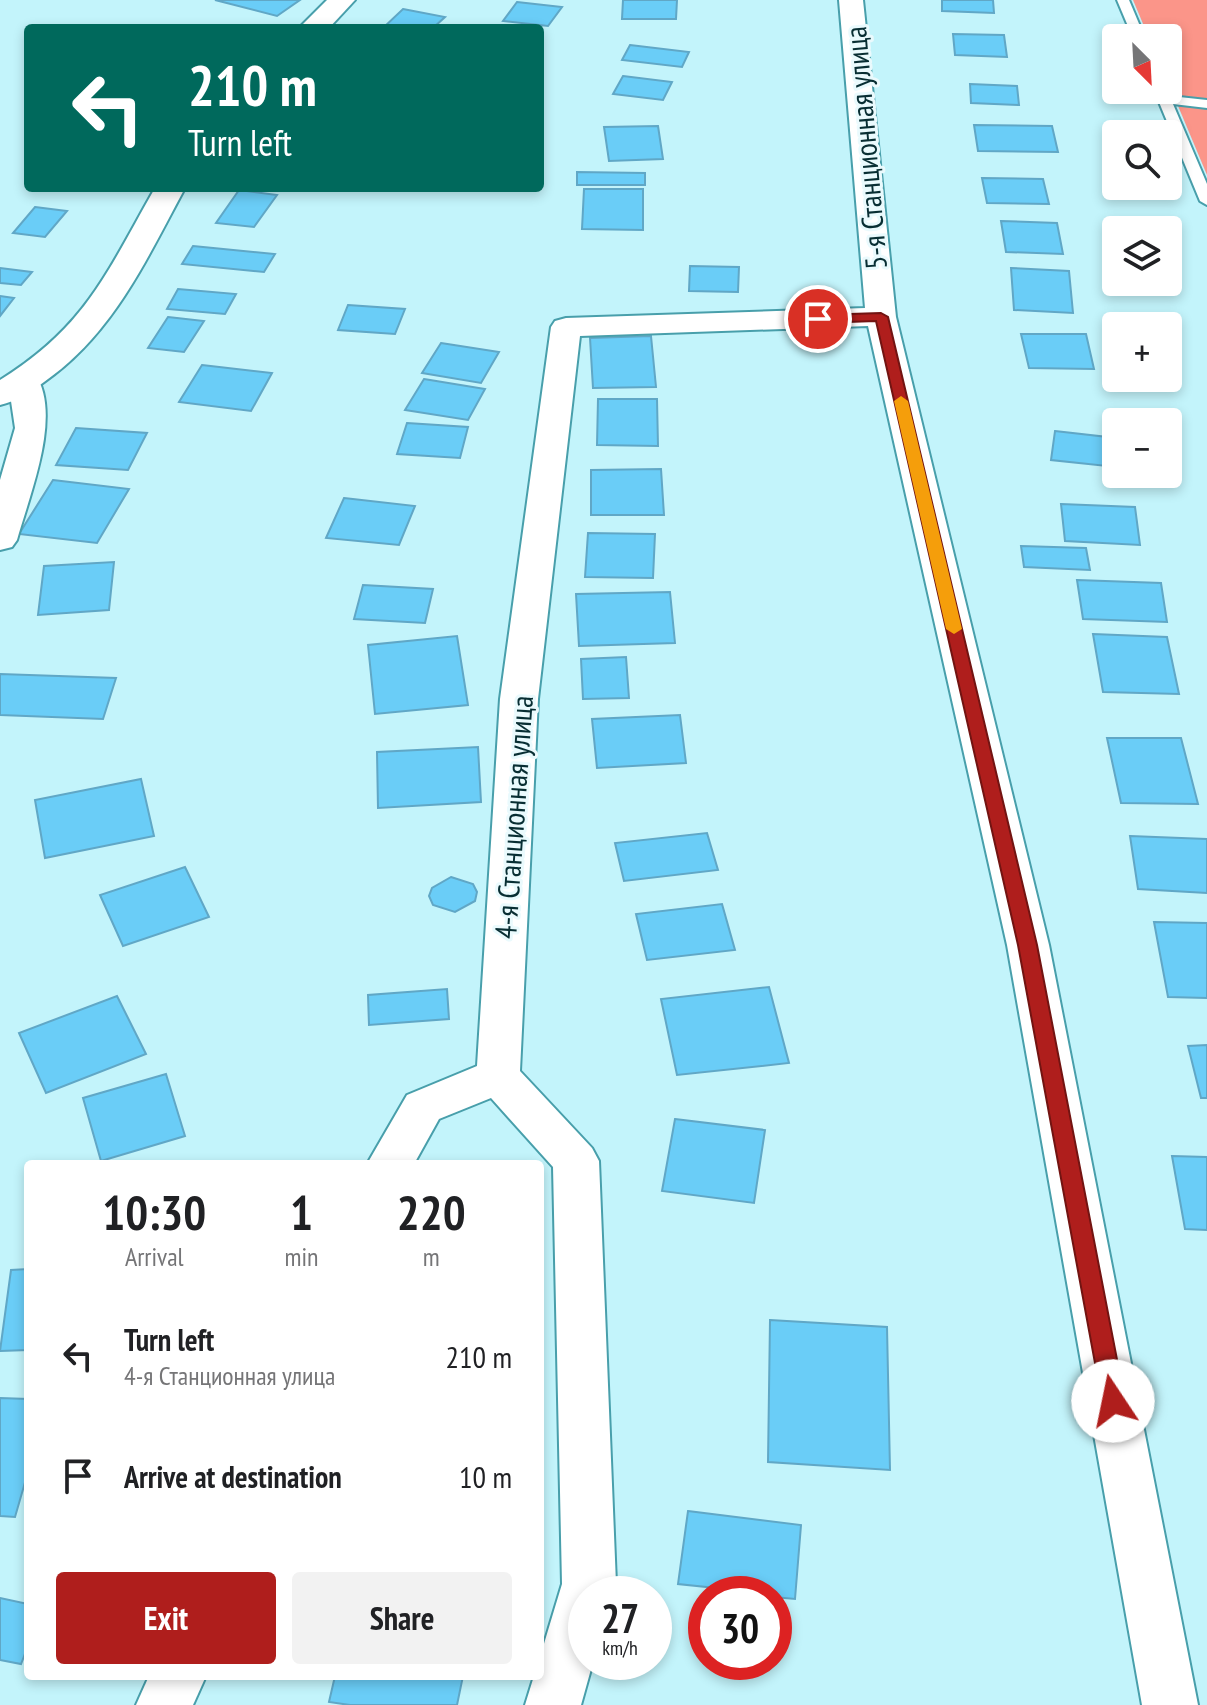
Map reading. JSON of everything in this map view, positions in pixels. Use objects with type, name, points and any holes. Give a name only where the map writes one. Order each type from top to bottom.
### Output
[{"type":"street","points":[[317,24],[342,0]]},
{"type":"street","name":"5-я Станционная улица","points":[[851,0],[881,317],[1028,945],[1170,1705]]},
{"type":"street","points":[[0,540],[31,428],[12,388],[65,349],[95,317],[168,192]]},
{"type":"street","name":"4-я Станционная улица","points":[[498,1076],[519,699],[566,327],[881,317]]},
{"type":"street","points":[[392,1160],[423,1107],[498,1076],[576,1161],[589,1584],[553,1705]]},
{"type":"street","points":[[164,1705],[176,1680]]},
{"type":"lane","points":[[1123,0],[1133,24]]},
{"type":"lane","points":[[1182,98],[1207,104]]},
{"type":"lane","points":[[1167,104],[1207,201]]},
{"type":"shaded area","points":[[1133,0],[1207,0],[1207,175],[1177,104],[1182,104],[1182,24],[1143,24]]},
{"type":"building","points":[[215,0],[300,0],[277,16]]},
{"type":"building","points":[[623,0],[677,0],[676,19],[622,19]]},
{"type":"building","points":[[942,0],[993,0],[994,13],[942,11]]},
{"type":"building","points":[[517,2],[562,7],[548,26],[503,21]]},
{"type":"building","points":[[403,9],[445,17],[437,24],[387,24]]},
{"type":"building","points":[[953,34],[1004,35],[1007,57],[955,55]]},
{"type":"building","points":[[630,45],[689,52],[682,67],[622,60]]},
{"type":"building","points":[[623,76],[672,82],[663,100],[613,94]]},
{"type":"building","points":[[970,84],[1017,86],[1019,105],[971,103]]},
{"type":"building","points":[[974,125],[1052,126],[1058,152],[978,151]]},
{"type":"building","points":[[658,126],[663,159],[609,161],[604,127]]},
{"type":"building","points":[[577,172],[645,173],[645,185],[577,185]]},
{"type":"building","points":[[982,178],[1043,179],[1049,204],[987,203]]},
{"type":"building","points":[[584,189],[643,189],[643,230],[582,229]]},
{"type":"building","points":[[238,192],[277,195],[254,227],[216,223]]},
{"type":"building","points":[[35,207],[67,211],[45,237],[13,233]]},
{"type":"building","points":[[1001,221],[1057,223],[1063,254],[1006,252]]},
{"type":"building","points":[[193,246],[275,254],[264,272],[182,264]]},
{"type":"building","points":[[690,266],[739,267],[738,292],[689,291]]},
{"type":"building","points":[[0,268],[32,272],[21,285],[0,283]]},
{"type":"building","points":[[1011,268],[1069,271],[1073,313],[1014,310]]},
{"type":"building","points":[[178,289],[236,294],[225,314],[167,309]]},
{"type":"building","points":[[0,296],[14,298],[0,316]]},
{"type":"building","points":[[348,305],[405,309],[395,334],[338,330]]},
{"type":"building","points":[[168,317],[204,321],[184,352],[148,348]]},
{"type":"building","points":[[1021,334],[1086,334],[1094,369],[1029,368]]},
{"type":"building","points":[[651,336],[656,387],[593,388],[590,338]]},
{"type":"building","points":[[441,343],[499,352],[481,383],[422,373]]},
{"type":"building","points":[[202,365],[272,373],[251,411],[179,402]]},
{"type":"building","points":[[424,379],[485,389],[468,420],[405,410]]},
{"type":"building","points":[[598,399],[657,399],[658,446],[597,445]]},
{"type":"building","points":[[407,423],[468,427],[460,458],[397,454]]},
{"type":"building","points":[[76,428],[147,433],[128,470],[56,465]]},
{"type":"building","points":[[1055,431],[1102,436],[1102,465],[1051,460]]},
{"type":"building","points":[[661,469],[664,515],[591,515],[591,470]]},
{"type":"building","points":[[53,480],[129,489],[97,543],[19,534]]},
{"type":"building","points":[[344,498],[415,506],[399,545],[326,538]]},
{"type":"building","points":[[1061,504],[1135,507],[1140,545],[1065,541]]},
{"type":"building","points":[[588,533],[655,534],[653,578],[585,577]]},
{"type":"building","points":[[1021,546],[1086,548],[1090,570],[1024,567]]},
{"type":"building","points":[[114,562],[109,610],[38,615],[44,566]]},
{"type":"building","points":[[1077,580],[1161,583],[1167,622],[1083,619]]},
{"type":"building","points":[[363,585],[433,589],[425,623],[354,619]]},
{"type":"building","points":[[670,592],[675,643],[579,646],[576,594]]},
{"type":"building","points":[[1093,634],[1167,637],[1179,694],[1103,692]]},
{"type":"building","points":[[457,636],[468,705],[375,714],[368,645]]},
{"type":"building","points":[[626,657],[629,698],[583,699],[581,659]]},
{"type":"building","points":[[0,674],[116,678],[103,719],[0,715]]},
{"type":"building","points":[[680,715],[686,763],[597,768],[592,719]]},
{"type":"building","points":[[1107,738],[1181,738],[1198,804],[1121,803]]},
{"type":"building","points":[[478,747],[481,802],[378,808],[377,752]]},
{"type":"building","points":[[141,779],[154,836],[45,858],[35,800]]},
{"type":"building","points":[[707,833],[718,870],[624,881],[615,843]]},
{"type":"building","points":[[1130,836],[1207,839],[1207,893],[1138,889]]},
{"type":"building","points":[[185,867],[209,917],[123,946],[100,895]]},
{"type":"building","points":[[451,877],[473,884],[477,892],[475,901],[455,912],[433,905],[429,896],[432,888]]},
{"type":"building","points":[[722,904],[735,950],[647,960],[636,914]]},
{"type":"building","points":[[1154,922],[1207,923],[1207,998],[1168,997]]},
{"type":"building","points":[[769,987],[789,1063],[677,1075],[661,999]]},
{"type":"building","points":[[447,989],[449,1019],[369,1025],[368,995]]},
{"type":"building","points":[[117,996],[146,1054],[46,1093],[19,1033]]},
{"type":"building","points":[[1207,1045],[1207,1098],[1201,1098],[1188,1046]]},
{"type":"building","points":[[166,1074],[185,1136],[101,1160],[83,1098]]},
{"type":"building","points":[[675,1119],[765,1130],[754,1203],[662,1191]]},
{"type":"building","points":[[1172,1156],[1207,1157],[1207,1230],[1185,1229]]},
{"type":"building","points":[[24,1269],[24,1350],[0,1351],[11,1270]]},
{"type":"building","points":[[770,1320],[887,1327],[890,1470],[768,1462]]},
{"type":"building","points":[[0,1398],[24,1399],[24,1486],[15,1517],[0,1516]]},
{"type":"building","points":[[688,1511],[801,1525],[795,1599],[792,1599],[792,1576],[688,1576],[688,1585],[678,1584]]},
{"type":"building","points":[[0,1598],[24,1603],[24,1656],[21,1664],[0,1660]]},
{"type":"building","points":[[334,1680],[462,1680],[457,1705],[350,1705],[329,1702]]},
{"type":"slow traffic","points":[[901,401],[954,629]]},
{"type":"route","points":[[818,319],[881,317],[1028,945],[1113,1401]]}]
